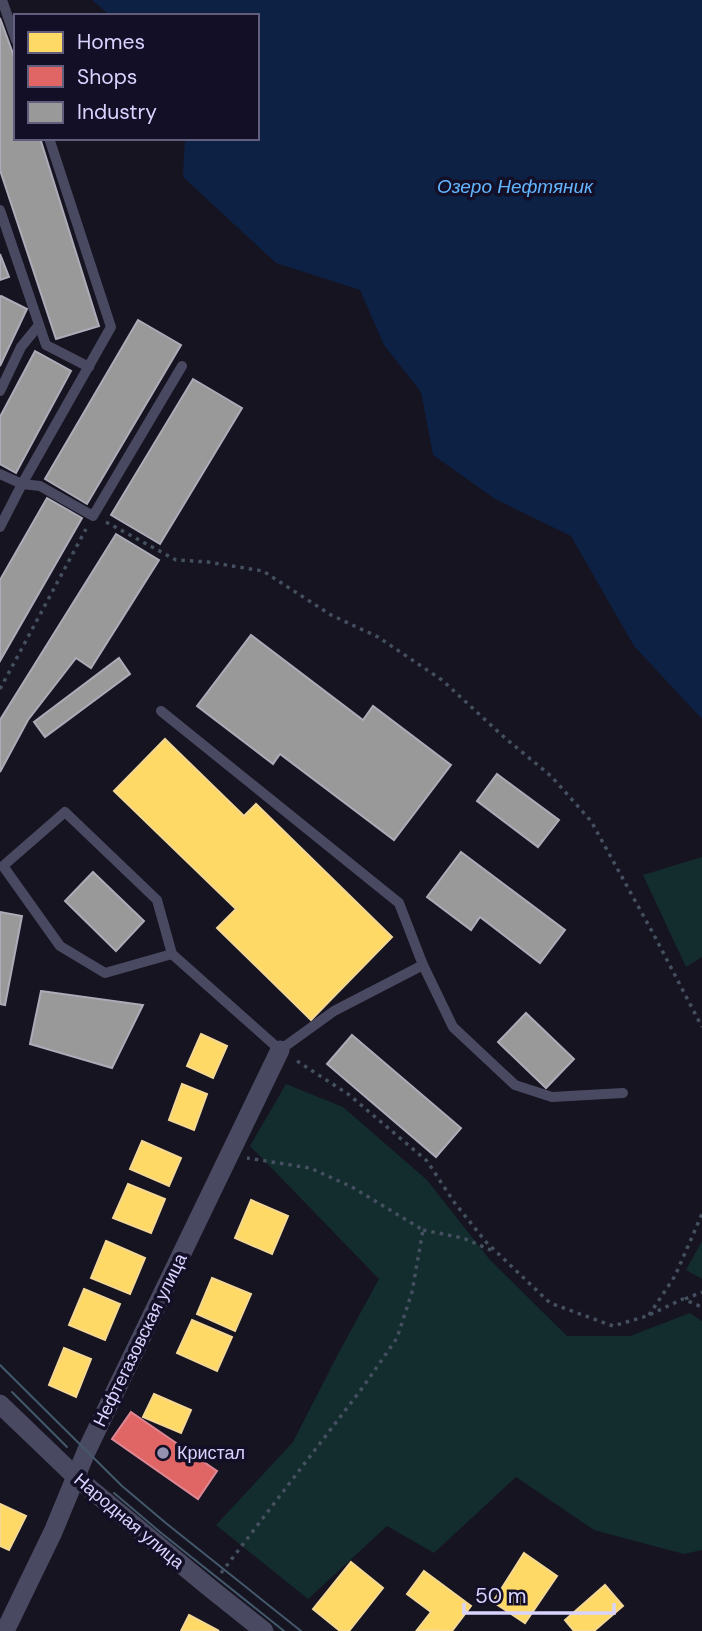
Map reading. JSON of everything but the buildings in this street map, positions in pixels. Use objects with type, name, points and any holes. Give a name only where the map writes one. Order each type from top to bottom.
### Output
[{"type":"street","name":"Нефтегазовская улица","points":[[5,1631],[53,1532],[86,1452],[280,1051]]},
{"type":"street","name":"Народная улица","points":[[0,1404],[76,1477],[264,1631]]},
{"type":"lane","points":[[2,0],[14,34]]},
{"type":"lane","points":[[0,527],[111,327],[50,140]]},
{"type":"lane","points":[[0,210],[46,345],[89,367]]},
{"type":"lane","points":[[0,391],[21,347],[39,326]]},
{"type":"lane","points":[[0,474],[22,484],[40,486],[93,516],[182,366]]},
{"type":"lane","points":[[161,711],[399,903],[423,965],[453,1027],[515,1085],[552,1097],[624,1093]]},
{"type":"lane","points":[[172,954],[106,973],[60,946],[3,866],[65,812],[158,900],[172,954],[280,1051],[334,1011],[423,965]]},
{"type":"path","points":[[0,689],[93,516],[176,560],[263,570],[331,615],[378,637],[442,680],[551,776],[591,821],[702,1027]]},
{"type":"path","points":[[280,1051],[348,1094],[427,1161],[454,1202],[486,1242],[550,1303],[613,1326],[648,1317],[702,1292]]},
{"type":"path","points":[[229,1155],[310,1168],[352,1187],[424,1230],[463,1238],[498,1253]]},
{"type":"path","points":[[648,1317],[674,1276],[702,1214]]},
{"type":"path","points":[[209,1588],[363,1387],[397,1338],[412,1292],[424,1230]]},
{"type":"path","points":[[683,1299],[702,1307]]},
{"type":"green space","points":[[702,857],[702,957],[686,967],[643,875]]},
{"type":"green space","points":[[286,1084],[343,1107],[427,1180],[490,1260],[567,1336],[630,1336],[690,1313],[702,1321],[702,1550],[684,1554],[594,1530],[516,1477],[434,1553],[387,1526],[308,1599],[216,1525],[293,1442],[379,1279],[250,1146]]},
{"type":"green space","points":[[702,1241],[702,1279],[686,1270]]},
{"type":"water","name":"Озеро Нефтяник","points":[[92,0],[702,0],[702,719],[634,646],[571,536],[495,499],[433,455],[421,392],[384,345],[360,290],[276,263],[183,177],[185,140],[259,140],[259,14],[109,14]]},
{"type":"tram line","points":[[0,1365],[122,1486],[301,1631]]},
{"type":"tram line","points":[[12,1392],[67,1447]]},
{"type":"tram line","points":[[114,1493],[284,1631]]},
{"type":"place","name":"Кристал","points":[[163,1453]]}]
